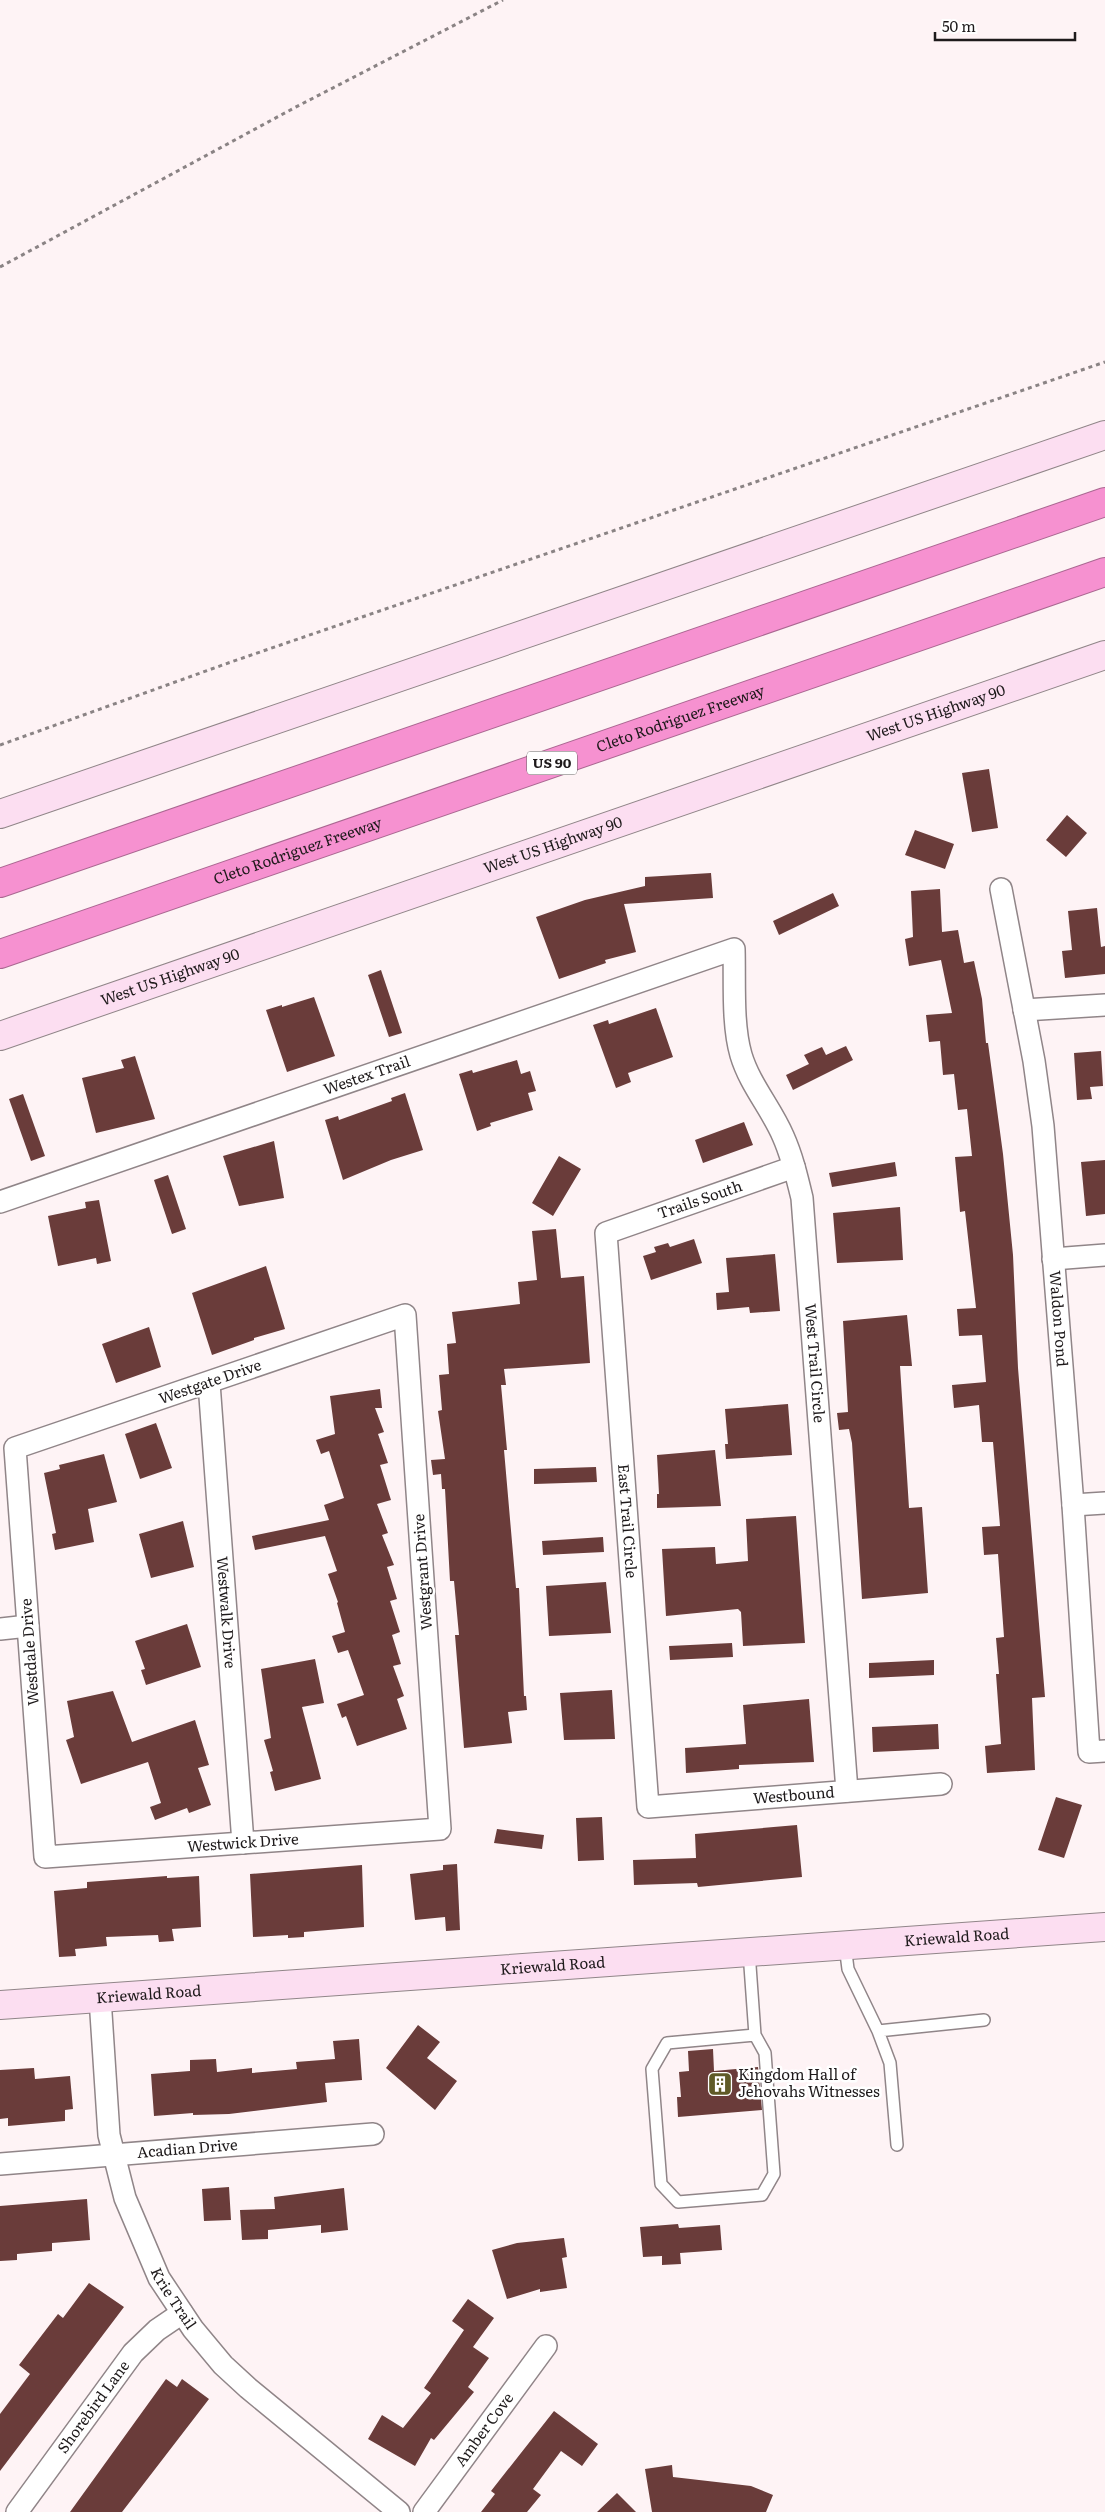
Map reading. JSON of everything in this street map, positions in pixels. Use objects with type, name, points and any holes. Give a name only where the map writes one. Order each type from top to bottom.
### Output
[{"type":"highway","points":[[0,884],[1105,502]]},
{"type":"highway","name":"Cleto Rodriguez Freeway","points":[[0,954],[1105,572]]},
{"type":"main road","points":[[0,814],[1105,435]]},
{"type":"main road","name":"West US Highway 90","points":[[0,1036],[1105,655]]},
{"type":"main road","name":"Kriewald Road","points":[[0,2005],[1105,1926]]},
{"type":"street","name":"Waldon Pond","points":[[1001,889],[1024,1010],[1043,1126],[1073,1505],[1097,1752]]},
{"type":"street","name":"West Trail Circle","points":[[734,949],[738,1039],[741,1056],[759,1095],[783,1136],[802,1198],[847,1791]]},
{"type":"street","name":"Westex Trail","points":[[0,1202],[734,949]]},
{"type":"street","points":[[1024,1010],[1105,1005]]},
{"type":"street","name":"Trails South","points":[[606,1233],[794,1167]]},
{"type":"street","name":"East Trail Circle","points":[[606,1233],[648,1807]]},
{"type":"street","points":[[1053,1259],[1105,1255]]},
{"type":"street","name":"Westgate Drive","points":[[15,1448],[405,1316]]},
{"type":"street","name":"Westgrant Drive","points":[[405,1316],[440,1828]]},
{"type":"street","name":"Westwalk Drive","points":[[209,1383],[243,1843]]},
{"type":"street","name":"Westdale Drive","points":[[15,1448],[45,1857]]},
{"type":"street","points":[[1073,1505],[1105,1503]]},
{"type":"street","points":[[0,1628],[28,1626]]},
{"type":"street","name":"Westbound","points":[[648,1807],[941,1784]]},
{"type":"street","name":"Westwick Drive","points":[[45,1857],[440,1828]]},
{"type":"street","name":"Krie Trail","points":[[100,1998],[110,2135],[114,2156],[134,2224],[159,2278],[182,2313],[223,2365],[248,2388],[399,2512]]},
{"type":"street","name":"Acadian Drive","points":[[0,2164],[373,2134]]},
{"type":"street","name":"Shorebird Lane","points":[[17,2512],[133,2353],[157,2330],[182,2313]]},
{"type":"street","name":"Amber Cove","points":[[424,2512],[546,2346]]},
{"type":"lane","points":[[845,1945],[848,1969],[878,2031],[890,2063],[897,2145]]},
{"type":"lane","points":[[749,1952],[755,2035],[764,2053],[774,2174],[762,2195],[678,2202],[661,2184],[652,2069],[667,2043],[755,2035]]},
{"type":"lane","points":[[878,2031],[984,2020]]},
{"type":"path","points":[[0,268],[294,108],[503,0]]},
{"type":"path","points":[[0,745],[231,662],[1105,362]]},
{"type":"building","points":[[989,769],[998,828],[972,832],[962,773]]},
{"type":"building","points":[[1067,815],[1087,833],[1066,857],[1046,840]]},
{"type":"building","points":[[915,830],[954,844],[945,869],[905,855]]},
{"type":"building","points":[[711,873],[713,898],[624,904],[636,952],[605,960],[606,963],[559,979],[536,917],[585,900],[645,886],[645,877]]},
{"type":"building","points":[[940,889],[942,932],[958,930],[964,963],[974,961],[982,999],[986,1043],[988,1043],[1003,1154],[1013,1255],[1018,1368],[1045,1697],[1032,1698],[1035,1770],[987,1773],[985,1746],[1001,1744],[996,1674],[999,1674],[996,1638],[1004,1637],[998,1554],[984,1555],[982,1527],[1000,1526],[993,1442],[982,1442],[979,1405],[954,1408],[952,1385],[986,1382],[982,1335],[959,1336],[957,1309],[976,1308],[965,1211],[960,1212],[955,1157],[972,1156],[967,1109],[958,1110],[954,1074],[943,1075],[940,1041],[929,1042],[926,1015],[952,1013],[941,960],[909,966],[905,939],[913,937],[911,891]]},
{"type":"building","points":[[833,893],[839,906],[779,935],[773,921]]},
{"type":"building","points":[[1097,908],[1101,947],[1105,946],[1105,974],[1065,978],[1062,951],[1072,950],[1068,911]]},
{"type":"building","points":[[381,970],[402,1033],[389,1037],[368,975]]},
{"type":"building","points":[[314,997],[335,1056],[287,1072],[266,1010]]},
{"type":"building","points":[[656,1008],[673,1057],[628,1073],[631,1082],[616,1088],[593,1025],[608,1020],[609,1024]]},
{"type":"building","points":[[846,1046],[853,1060],[793,1090],[786,1075],[809,1064],[804,1055],[822,1047],[826,1055]]},
{"type":"building","points":[[1101,1051],[1103,1086],[1090,1087],[1092,1099],[1077,1100],[1074,1053]]},
{"type":"building","points":[[135,1056],[155,1119],[96,1133],[82,1078],[124,1068],[121,1060]]},
{"type":"building","points":[[517,1060],[521,1074],[530,1071],[536,1091],[528,1093],[533,1110],[490,1123],[491,1126],[477,1131],[459,1074],[472,1070],[473,1073]]},
{"type":"building","points":[[405,1093],[423,1150],[391,1160],[343,1180],[325,1120],[338,1116],[339,1120],[392,1101],[391,1098]]},
{"type":"building","points":[[23,1094],[45,1156],[31,1161],[9,1099]]},
{"type":"building","points":[[744,1122],[753,1145],[703,1163],[695,1140]]},
{"type":"building","points":[[274,1141],[284,1198],[239,1206],[223,1156]]},
{"type":"building","points":[[559,1156],[581,1169],[553,1216],[532,1203]]},
{"type":"building","points":[[1105,1160],[1105,1214],[1086,1216],[1081,1162]]},
{"type":"building","points":[[895,1162],[897,1176],[832,1187],[829,1173]]},
{"type":"building","points":[[168,1175],[186,1229],[172,1234],[154,1180]]},
{"type":"building","points":[[99,1200],[111,1261],[97,1264],[96,1258],[58,1266],[48,1216],[86,1208],[85,1202]]},
{"type":"building","points":[[900,1207],[903,1260],[837,1263],[833,1213]]},
{"type":"building","points":[[556,1229],[561,1278],[584,1276],[590,1363],[504,1369],[506,1385],[501,1385],[507,1450],[504,1450],[516,1588],[519,1588],[524,1696],[526,1696],[527,1710],[508,1712],[512,1743],[464,1748],[455,1635],[459,1635],[454,1581],[450,1581],[445,1489],[442,1489],[441,1474],[433,1475],[431,1460],[445,1459],[438,1411],[442,1410],[439,1375],[449,1374],[447,1344],[456,1343],[452,1312],[520,1304],[518,1282],[537,1280],[532,1231]]},
{"type":"building","points":[[694,1239],[702,1263],[651,1280],[643,1256],[656,1252],[654,1247],[668,1243],[670,1247]]},
{"type":"building","points":[[775,1254],[780,1311],[750,1313],[749,1307],[717,1310],[716,1293],[729,1292],[726,1258]]},
{"type":"building","points":[[266,1266],[285,1329],[254,1338],[254,1340],[212,1355],[192,1293]]},
{"type":"building","points":[[907,1315],[912,1366],[900,1366],[909,1508],[922,1507],[928,1593],[862,1599],[852,1443],[849,1429],[839,1430],[837,1413],[848,1412],[843,1321]]},
{"type":"building","points":[[149,1327],[161,1367],[116,1383],[102,1344]]},
{"type":"building","points":[[380,1389],[382,1408],[375,1408],[384,1432],[378,1434],[388,1463],[380,1465],[391,1500],[377,1504],[388,1533],[382,1535],[394,1565],[387,1567],[397,1599],[390,1601],[400,1632],[392,1635],[401,1664],[393,1666],[404,1696],[397,1699],[407,1729],[357,1746],[346,1716],[342,1718],[337,1704],[364,1695],[348,1650],[338,1653],[332,1636],[345,1632],[338,1602],[328,1574],[337,1571],[325,1536],[255,1550],[252,1536],[329,1520],[324,1505],[344,1498],[329,1451],[321,1454],[316,1440],[335,1434],[330,1396]]},
{"type":"building","points":[[788,1404],[792,1455],[726,1459],[725,1444],[728,1444],[725,1409]]},
{"type":"building","points":[[156,1423],[172,1468],[140,1479],[125,1434]]},
{"type":"building","points":[[715,1450],[721,1506],[657,1508],[657,1494],[659,1494],[657,1455]]},
{"type":"building","points":[[104,1454],[117,1502],[88,1509],[94,1542],[55,1550],[52,1534],[56,1533],[44,1473],[60,1469],[59,1465]]},
{"type":"building","points":[[596,1467],[597,1482],[534,1484],[534,1469]]},
{"type":"building","points":[[796,1516],[805,1643],[743,1646],[741,1612],[738,1609],[666,1616],[662,1549],[715,1547],[716,1564],[748,1561],[746,1519]]},
{"type":"building","points":[[183,1521],[194,1567],[151,1578],[139,1534]]},
{"type":"building","points":[[603,1537],[604,1552],[543,1555],[542,1541]]},
{"type":"building","points":[[606,1582],[611,1633],[549,1636],[546,1586]]},
{"type":"building","points":[[187,1624],[201,1667],[146,1685],[141,1670],[145,1669],[135,1641]]},
{"type":"building","points":[[732,1643],[733,1657],[670,1660],[669,1646]]},
{"type":"building","points":[[315,1659],[324,1703],[302,1707],[321,1779],[275,1791],[270,1772],[273,1771],[264,1740],[271,1738],[261,1669]]},
{"type":"building","points":[[934,1660],[934,1675],[869,1678],[869,1663]]},
{"type":"building","points":[[612,1690],[615,1739],[564,1740],[560,1693]]},
{"type":"building","points":[[113,1691],[132,1742],[195,1720],[209,1765],[198,1768],[211,1805],[189,1813],[187,1808],[155,1820],[150,1807],[161,1803],[148,1762],[81,1784],[66,1740],[74,1737],[67,1701]]},
{"type":"building","points":[[809,1699],[814,1762],[739,1765],[739,1769],[686,1773],[685,1748],[746,1744],[743,1705]]},
{"type":"building","points":[[938,1724],[939,1749],[873,1752],[872,1727]]},
{"type":"building","points":[[1056,1797],[1082,1805],[1064,1858],[1038,1850]]},
{"type":"building","points":[[602,1817],[604,1860],[578,1861],[576,1818]]},
{"type":"building","points":[[797,1825],[802,1877],[698,1887],[697,1883],[634,1885],[633,1860],[696,1858],[695,1834]]},
{"type":"building","points":[[497,1829],[544,1835],[542,1849],[494,1843]]},
{"type":"building","points":[[457,1864],[460,1930],[446,1931],[445,1917],[415,1920],[410,1874],[443,1870],[443,1865]]},
{"type":"building","points":[[362,1865],[364,1927],[304,1932],[304,1937],[288,1938],[288,1935],[253,1937],[250,1874]]},
{"type":"building","points":[[167,1876],[167,1878],[199,1876],[201,1927],[172,1929],[174,1941],[159,1942],[158,1935],[106,1937],[107,1946],[75,1949],[76,1956],[59,1957],[54,1891],[87,1888],[87,1882]]},
{"type":"building","points":[[418,2025],[440,2042],[427,2058],[457,2081],[435,2110],[386,2068]]},
{"type":"building","points":[[359,2039],[362,2080],[325,2083],[327,2102],[229,2114],[193,2115],[193,2113],[154,2116],[151,2074],[190,2071],[190,2060],[216,2059],[217,2072],[252,2068],[252,2073],[297,2069],[296,2062],[335,2059],[333,2041]]},
{"type":"building","name":"Kingdom Hall of Jehovahs Witnesses","points":[[713,2049],[714,2071],[758,2067],[762,2110],[678,2117],[677,2097],[681,2097],[679,2072],[689,2071],[688,2051]]},
{"type":"building","points":[[34,2068],[35,2079],[70,2076],[73,2109],[65,2110],[65,2121],[8,2126],[8,2118],[0,2119],[0,2070]]},
{"type":"building","points":[[229,2187],[231,2220],[204,2221],[202,2189]]},
{"type":"building","points":[[344,2188],[348,2230],[321,2233],[321,2225],[268,2230],[268,2239],[242,2240],[240,2210],[275,2209],[274,2197]]},
{"type":"building","points":[[87,2199],[90,2240],[52,2243],[52,2251],[17,2254],[17,2260],[0,2261],[0,2206]]},
{"type":"building","points":[[678,2224],[679,2228],[720,2225],[722,2250],[680,2253],[681,2264],[662,2265],[662,2256],[643,2257],[640,2227]]},
{"type":"building","points":[[564,2238],[567,2257],[562,2258],[567,2288],[540,2292],[540,2289],[507,2299],[492,2250],[517,2243]]},
{"type":"building","points":[[89,2283],[124,2307],[0,2471],[0,2414],[30,2374],[19,2365],[58,2314],[63,2318]]},
{"type":"building","points":[[468,2299],[494,2318],[473,2347],[489,2358],[468,2387],[474,2392],[434,2440],[431,2438],[415,2466],[368,2439],[382,2415],[403,2428],[431,2393],[424,2388],[464,2330],[452,2321]]},
{"type":"building","points":[[166,2379],[177,2387],[182,2379],[209,2399],[122,2512],[70,2512]]},
{"type":"building","points":[[554,2411],[598,2444],[582,2466],[561,2451],[533,2489],[541,2495],[527,2512],[481,2512],[495,2494],[491,2491]]},
{"type":"building","points":[[672,2465],[673,2477],[751,2486],[773,2495],[766,2512],[652,2512],[645,2469]]},
{"type":"building","points":[[617,2493],[636,2512],[597,2512]]},
{"type":"place","name":"Kingdom Hall of Jehovahs Witnesses","points":[[720,2084]]}]
